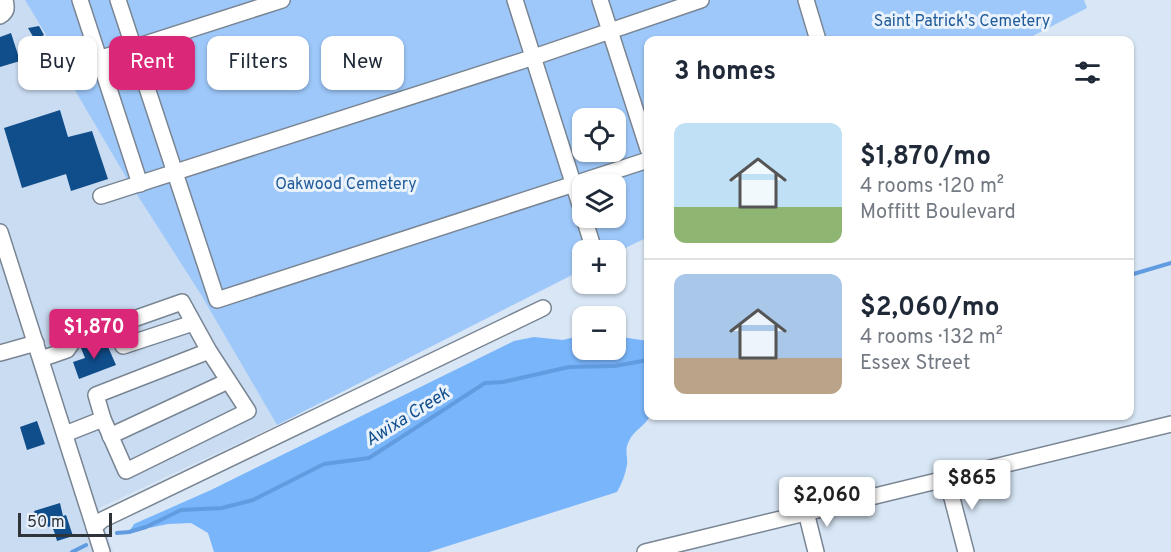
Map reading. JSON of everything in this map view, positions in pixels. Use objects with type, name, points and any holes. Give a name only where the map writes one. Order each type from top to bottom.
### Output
[{"type":"street","points":[[0,16],[5,13],[7,7],[5,0]]},
{"type":"street","points":[[80,0],[140,184]]},
{"type":"street","points":[[118,0],[130,36]]},
{"type":"street","points":[[169,36],[282,0]]},
{"type":"street","points":[[515,0],[572,178]]},
{"type":"street","points":[[600,0],[644,136]]},
{"type":"street","points":[[101,196],[534,57],[701,0]]},
{"type":"street","points":[[806,0],[817,36]]},
{"type":"street","points":[[99,59],[109,56]]},
{"type":"street","points":[[148,90],[217,300],[572,185]]},
{"type":"street","points":[[605,174],[644,161]]},
{"type":"street","points":[[0,232],[102,552]]},
{"type":"street","points":[[41,359],[67,350],[74,340],[182,302],[208,351],[248,411],[126,471],[103,419],[96,395],[208,351]]},
{"type":"street","points":[[94,526],[102,520],[543,308]]},
{"type":"street","points":[[116,327],[123,346],[194,323]]},
{"type":"street","points":[[0,353],[36,343]]},
{"type":"street","points":[[111,436],[228,381]]},
{"type":"street","points":[[64,434],[103,419]]},
{"type":"street","points":[[645,552],[1171,424]]},
{"type":"street","points":[[947,479],[966,552]]},
{"type":"street","points":[[806,512],[816,552]]},
{"type":"shaded area","points":[[0,0],[25,0],[46,36],[18,36],[18,90],[75,90],[127,179],[200,293],[277,425],[99,508],[113,552],[0,552]]},
{"type":"shaded area","points":[[534,337],[563,340],[572,338],[572,360],[626,360],[626,338],[644,340],[644,420],[647,420],[633,434],[628,444],[626,469],[617,492],[429,552],[214,552],[208,533],[191,523],[168,524],[129,532],[134,524],[211,490],[514,341]]},
{"type":"green space","name":"Oakwood Cemetery","points":[[25,0],[1084,0],[1087,8],[1033,36],[644,36],[644,239],[626,248],[626,240],[572,240],[572,275],[277,425],[200,293],[127,179],[75,90],[97,90],[97,36],[47,36]]},
{"type":"building","points":[[39,26],[44,35],[33,36],[28,28]]},
{"type":"building","points":[[11,33],[18,62],[0,67],[0,37]]},
{"type":"building","points":[[60,110],[68,137],[92,131],[108,179],[71,191],[66,174],[22,188],[4,128]]},
{"type":"building","points":[[105,340],[116,365],[79,379],[73,362],[85,358],[81,348]]},
{"type":"building","points":[[37,421],[45,444],[27,450],[20,427]]},
{"type":"building","points":[[60,503],[63,516],[66,515],[73,536],[57,541],[51,526],[48,527],[46,520],[38,522],[34,511]]},
{"type":"waterway","name":"Awixa Creek","points":[[1134,274],[1171,263]]},
{"type":"waterway","name":"Awixa Creek","points":[[117,533],[146,527],[181,510],[222,508],[253,500],[324,464],[369,458],[485,383],[503,382],[569,367],[615,366],[644,361]]},
{"type":"waterway","name":"Awixa Creek","points":[[72,552],[86,545]]},
{"type":"park label","name":"Saint Patrick's Cemetery","points":[[962,20]]}]
